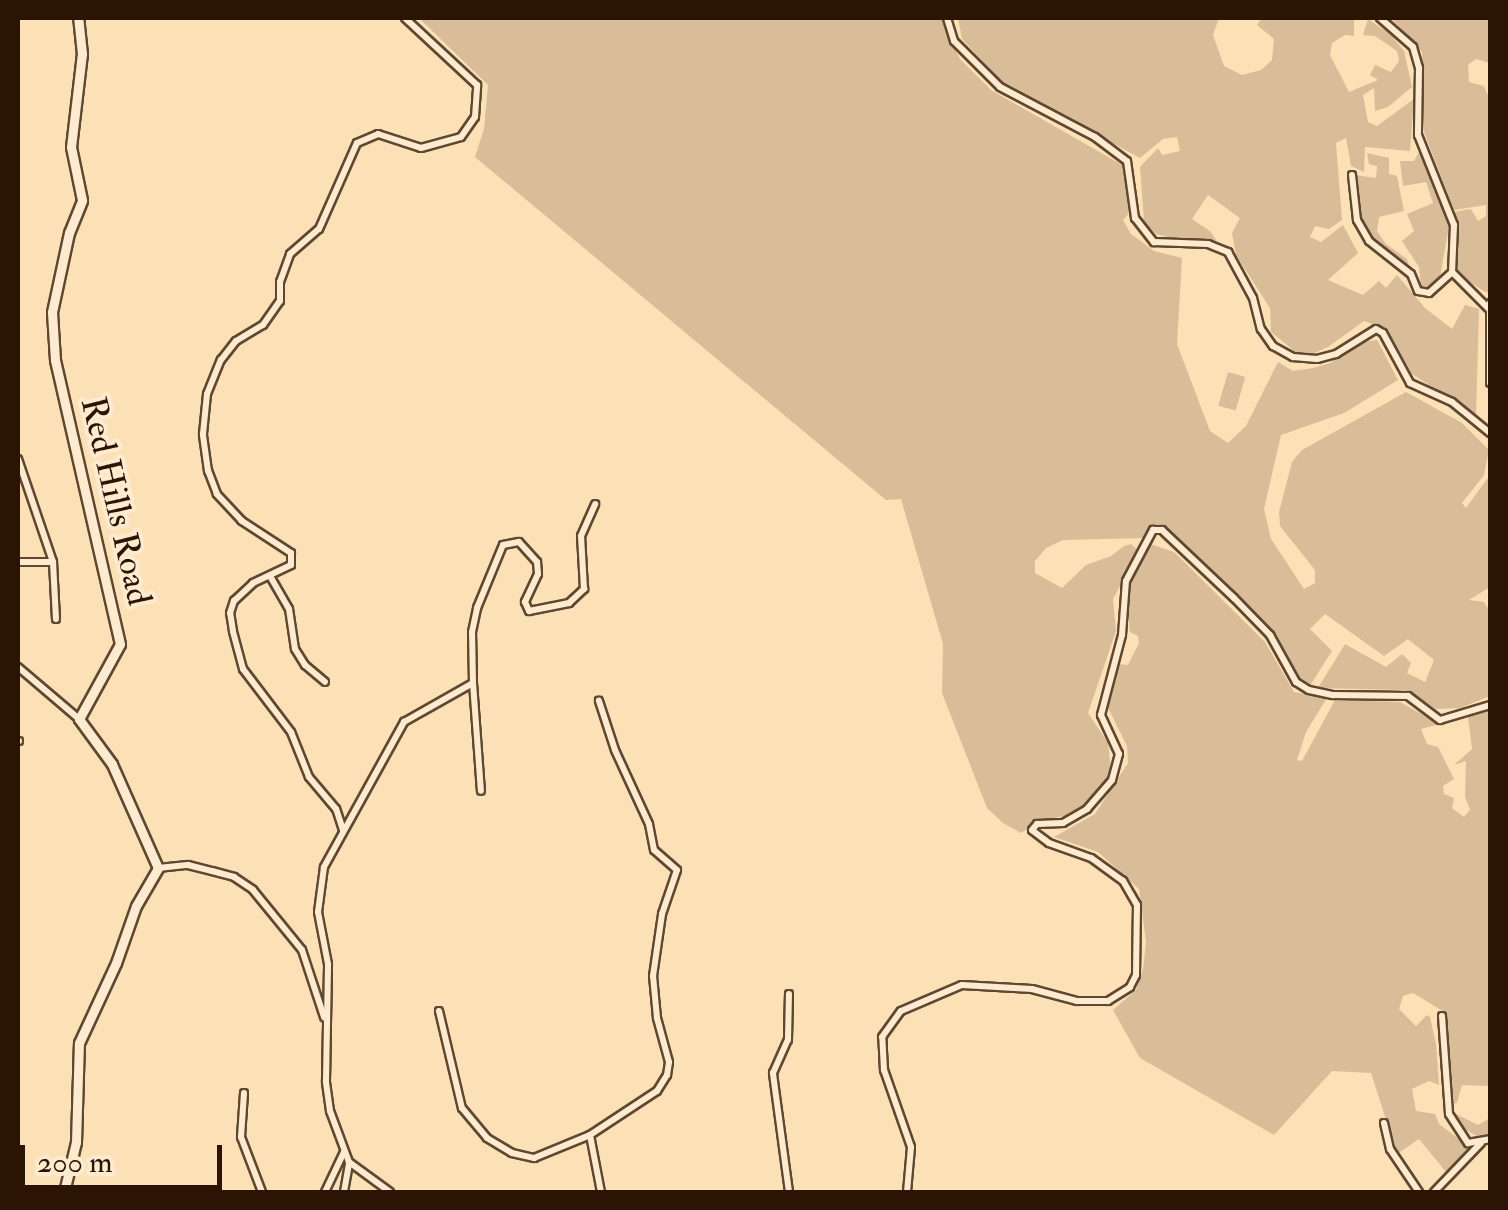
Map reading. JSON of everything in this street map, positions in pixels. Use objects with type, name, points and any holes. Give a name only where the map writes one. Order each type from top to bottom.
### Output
[{"type":"main road","name":"Red Hills Road","points":[[78,18],[82,54],[72,147],[82,200],[58,276],[53,328],[55,360],[120,644],[79,719]]},
{"type":"main road","points":[[64,1192],[76,1142],[79,1043],[116,963],[131,917],[158,868],[112,764],[79,719]]},
{"type":"street","points":[[343,830],[336,810],[309,777],[291,732],[252,686],[238,652],[230,612],[234,600],[253,583],[291,565],[291,553],[242,522],[217,494],[208,471],[204,434],[208,394],[236,340],[262,324],[280,301],[280,282],[290,254],[319,229],[357,143],[378,134],[421,148],[461,137],[475,118],[477,85],[405,18]]},
{"type":"street","points":[[947,18],[954,40],[1000,87],[1095,137],[1126,160],[1135,218],[1154,242],[1216,245],[1228,252],[1253,298],[1261,329],[1273,346],[1292,356],[1317,359],[1336,354],[1376,329],[1383,333],[1410,383],[1452,402],[1490,433]]},
{"type":"street","points":[[1352,175],[1357,220],[1368,240],[1412,274],[1418,291],[1428,294],[1452,272],[1454,226],[1418,135],[1419,68],[1413,47],[1383,18]]},
{"type":"street","points":[[1452,272],[1489,305],[1490,384]]},
{"type":"street","points":[[18,459],[52,562],[57,584],[56,619]]},
{"type":"street","points":[[481,791],[472,632],[484,583],[503,545],[519,542],[537,562],[538,574],[524,602],[529,610],[576,599],[585,584],[580,536],[594,504]]},
{"type":"street","points":[[907,1192],[911,1147],[884,1070],[882,1037],[901,1011],[962,985],[1032,989],[1077,1000],[1108,1001],[1130,987],[1136,974],[1137,906],[1123,881],[1090,858],[1050,843],[1032,830],[1037,824],[1063,822],[1087,809],[1112,780],[1119,754],[1101,715],[1122,635],[1126,581],[1153,530],[1162,530],[1193,556],[1246,610],[1270,635],[1296,682],[1309,690],[1334,695],[1408,696],[1440,720],[1490,705]]},
{"type":"street","points":[[18,562],[52,562]]},
{"type":"street","points":[[270,576],[289,610],[295,649],[304,665],[325,682]]},
{"type":"street","points":[[18,667],[79,719]]},
{"type":"street","points":[[344,1192],[349,1162],[330,1111],[328,964],[318,912],[324,867],[404,722],[473,683]]},
{"type":"street","points":[[439,1011],[455,1090],[472,1124],[512,1153],[534,1158],[590,1135],[658,1091],[667,1075],[669,1062],[657,1018],[653,976],[662,914],[677,870],[654,850],[649,824],[615,750],[599,702]]},
{"type":"street","points":[[158,868],[188,866],[212,871],[234,877],[253,890],[302,950],[326,1023]]},
{"type":"street","points":[[789,994],[788,1040],[773,1073],[789,1192]]},
{"type":"street","points":[[1442,1016],[1448,1114],[1468,1143],[1486,1141]]},
{"type":"street","points":[[244,1093],[241,1137],[262,1192]]},
{"type":"street","points":[[1384,1122],[1390,1149],[1420,1192]]},
{"type":"street","points":[[590,1135],[601,1192]]},
{"type":"street","points":[[1434,1192],[1486,1141]]},
{"type":"street","points":[[326,1192],[345,1151]]},
{"type":"street","points":[[349,1162],[390,1192]]},
{"type":"shaded area","points":[[419,18],[944,18],[945,30],[960,59],[991,90],[1124,166],[1129,213],[1123,220],[1131,234],[1154,251],[1182,258],[1177,344],[1210,431],[1228,443],[1246,426],[1278,362],[1293,371],[1313,368],[1330,363],[1361,342],[1377,340],[1398,380],[1344,413],[1281,435],[1264,509],[1271,539],[1304,589],[1315,583],[1315,570],[1280,526],[1279,512],[1292,462],[1302,450],[1406,392],[1462,423],[1489,450],[1484,475],[1462,503],[1466,508],[1490,475],[1490,587],[1469,600],[1484,602],[1490,612],[1490,696],[1460,708],[1436,709],[1407,690],[1318,688],[1345,644],[1386,667],[1402,654],[1411,663],[1407,673],[1425,682],[1434,660],[1408,639],[1384,656],[1325,614],[1310,629],[1332,651],[1311,684],[1299,677],[1275,633],[1166,528],[1153,527],[1145,538],[1063,540],[1046,548],[1035,561],[1035,573],[1062,588],[1086,565],[1111,556],[1124,546],[1131,544],[1139,551],[1113,599],[1116,631],[1088,713],[1108,743],[1111,770],[1093,801],[1068,815],[1040,821],[1021,833],[1003,823],[987,808],[942,693],[943,644],[901,499],[886,500],[475,157],[484,129],[488,85]]},
{"type":"shaded area","points":[[958,18],[1219,18],[1213,35],[1224,66],[1242,75],[1261,70],[1272,60],[1274,39],[1257,25],[1262,18],[1354,18],[1354,36],[1345,35],[1332,43],[1330,55],[1349,92],[1378,80],[1370,75],[1375,65],[1391,72],[1399,61],[1397,51],[1375,36],[1363,35],[1368,19],[1390,34],[1404,51],[1412,87],[1388,107],[1375,111],[1374,88],[1363,95],[1368,122],[1377,126],[1414,99],[1410,151],[1365,147],[1364,172],[1351,166],[1346,138],[1336,143],[1342,220],[1329,229],[1315,226],[1310,237],[1321,242],[1343,225],[1358,253],[1328,280],[1363,295],[1379,281],[1386,288],[1397,275],[1425,308],[1452,329],[1465,305],[1479,309],[1476,415],[1412,374],[1387,329],[1364,321],[1328,347],[1303,358],[1271,332],[1270,308],[1236,255],[1232,233],[1240,218],[1208,195],[1192,219],[1210,231],[1224,252],[1156,234],[1144,221],[1140,167],[1158,148],[1162,155],[1180,151],[1177,137],[1163,139],[1140,158],[1004,84],[962,39]]},
{"type":"shaded area","points":[[1391,18],[1490,18],[1490,63],[1476,59],[1468,65],[1469,82],[1484,86],[1490,100],[1487,293],[1455,273],[1454,212],[1471,209],[1478,221],[1486,216],[1486,205],[1454,210],[1424,132],[1422,52]]},
{"type":"shaded area","points":[[1419,152],[1437,187],[1449,226],[1440,277],[1427,289],[1421,287],[1419,267],[1402,241],[1414,231],[1407,214],[1433,203],[1426,182],[1403,186],[1400,161],[1414,161]]},
{"type":"shaded area","points":[[1367,153],[1389,158],[1389,174],[1397,176],[1404,211],[1379,217],[1377,231],[1386,244],[1407,259],[1410,270],[1377,243],[1360,218],[1355,175],[1376,178],[1377,166],[1369,164]]},
{"type":"shaded area","points":[[1228,372],[1245,377],[1236,411],[1218,406]]},
{"type":"shaded area","points":[[1150,544],[1174,552],[1265,642],[1294,692],[1327,698],[1306,732],[1297,760],[1302,761],[1335,700],[1400,702],[1434,721],[1436,725],[1421,729],[1427,744],[1438,747],[1454,779],[1443,786],[1444,794],[1454,798],[1452,808],[1464,817],[1470,810],[1465,797],[1466,761],[1454,765],[1472,749],[1468,717],[1490,709],[1490,1086],[1462,1085],[1457,1103],[1448,1104],[1446,1013],[1413,993],[1403,996],[1399,1009],[1416,1026],[1427,1015],[1430,1017],[1436,1044],[1439,1085],[1429,1081],[1412,1089],[1416,1111],[1435,1114],[1439,1124],[1472,1149],[1446,1172],[1419,1139],[1397,1154],[1371,1073],[1332,1071],[1274,1135],[1140,1058],[1113,1010],[1136,990],[1143,970],[1146,942],[1139,889],[1098,852],[1054,837],[1095,814],[1128,763],[1127,746],[1108,708],[1115,672],[1119,664],[1128,665],[1139,643],[1138,636],[1130,632],[1127,604],[1131,580]]},
{"type":"shaded area","points":[[1453,1116],[1478,1125],[1490,1118],[1490,1136],[1480,1138],[1463,1128]]}]
